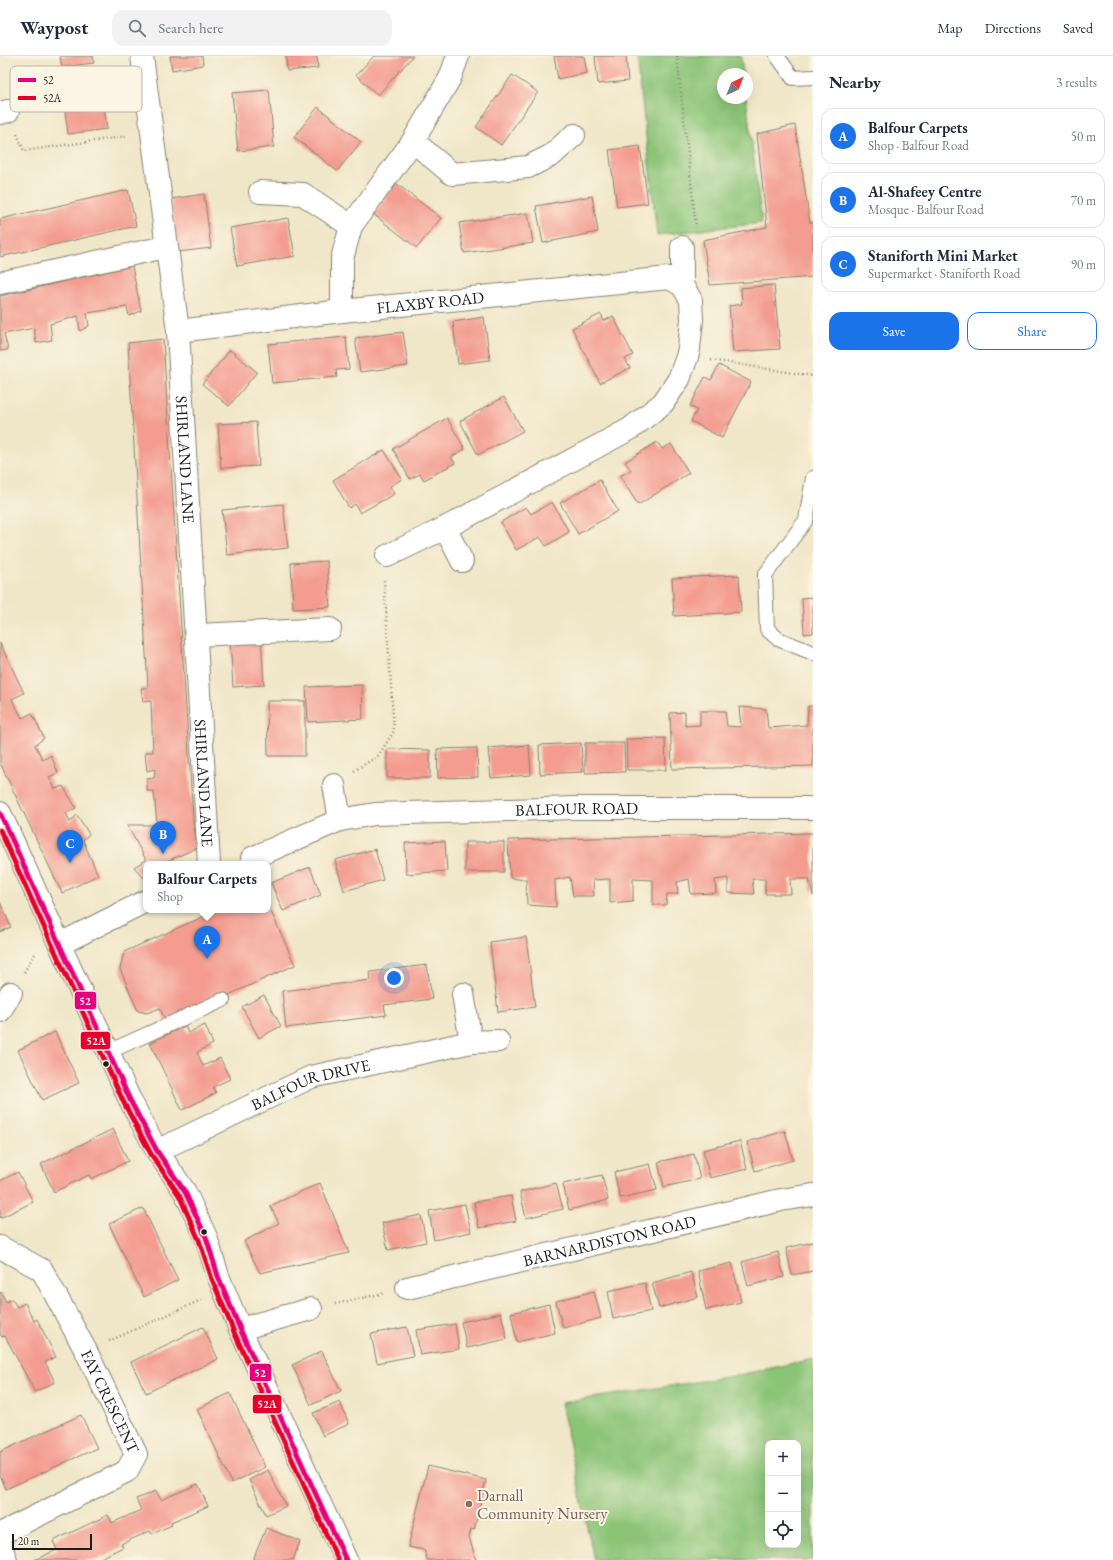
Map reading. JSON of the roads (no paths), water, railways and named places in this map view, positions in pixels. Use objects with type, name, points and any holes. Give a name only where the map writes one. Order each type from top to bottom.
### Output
[{"type":"street","name":"SHIRLAND LANE","points":[[142,56],[178,331],[197,634],[209,861]]},
{"type":"street","points":[[342,311],[342,259],[351,226],[413,141],[450,78],[458,56]]},
{"type":"street","points":[[413,141],[452,174],[528,167],[552,155],[574,134]]},
{"type":"street","points":[[260,192],[303,194],[351,226]]},
{"type":"street","points":[[387,556],[445,528],[630,429],[663,403],[679,379],[689,350],[692,319],[691,300],[682,285],[682,246]]},
{"type":"street","points":[[0,283],[166,247]]},
{"type":"street","name":"FLAXBY ROAD","points":[[178,331],[342,311],[669,278],[682,285]]},
{"type":"street","points":[[445,528],[462,561]]},
{"type":"street","points":[[197,634],[330,629]]},
{"type":"street","points":[[334,785],[340,820]]},
{"type":"street","name":"BALFOUR ROAD","points":[[252,858],[340,820],[375,814],[575,808],[813,808]]},
{"type":"street","points":[[0,813],[130,1100],[157,1151],[185,1192],[206,1237],[224,1290],[240,1329],[346,1560]]},
{"type":"street","points":[[56,935],[143,902]]},
{"type":"street","points":[[463,994],[471,1042]]},
{"type":"street","name":"BALFOUR DRIVE","points":[[157,1151],[311,1077],[471,1042],[498,1041]]},
{"type":"street","name":"BARNARDISTON ROAD","points":[[407,1288],[781,1200],[813,1195]]},
{"type":"street","name":"FAY CRESCENT","points":[[0,1247],[42,1270],[86,1351],[136,1454],[128,1471],[0,1534]]},
{"type":"street","points":[[240,1329],[311,1309]]},
{"type":"street","points":[[0,1544],[6,1560]]},
{"type":"lane","points":[[778,56],[793,78],[813,77]]},
{"type":"lane","points":[[813,478],[806,520],[765,575],[768,629],[778,639],[813,653]]},
{"type":"lane","points":[[108,1052],[223,1000]]},
{"type":"place","name":"Al-Shafeey Centre","points":[[163,854]]},
{"type":"place","name":"Staniforth Mini Market","points":[[70,863]]},
{"type":"place","name":"Balfour Carpets","points":[[207,959]]},
{"type":"place","name":"Darnall Community Nursery","points":[[469,1504]]}]
